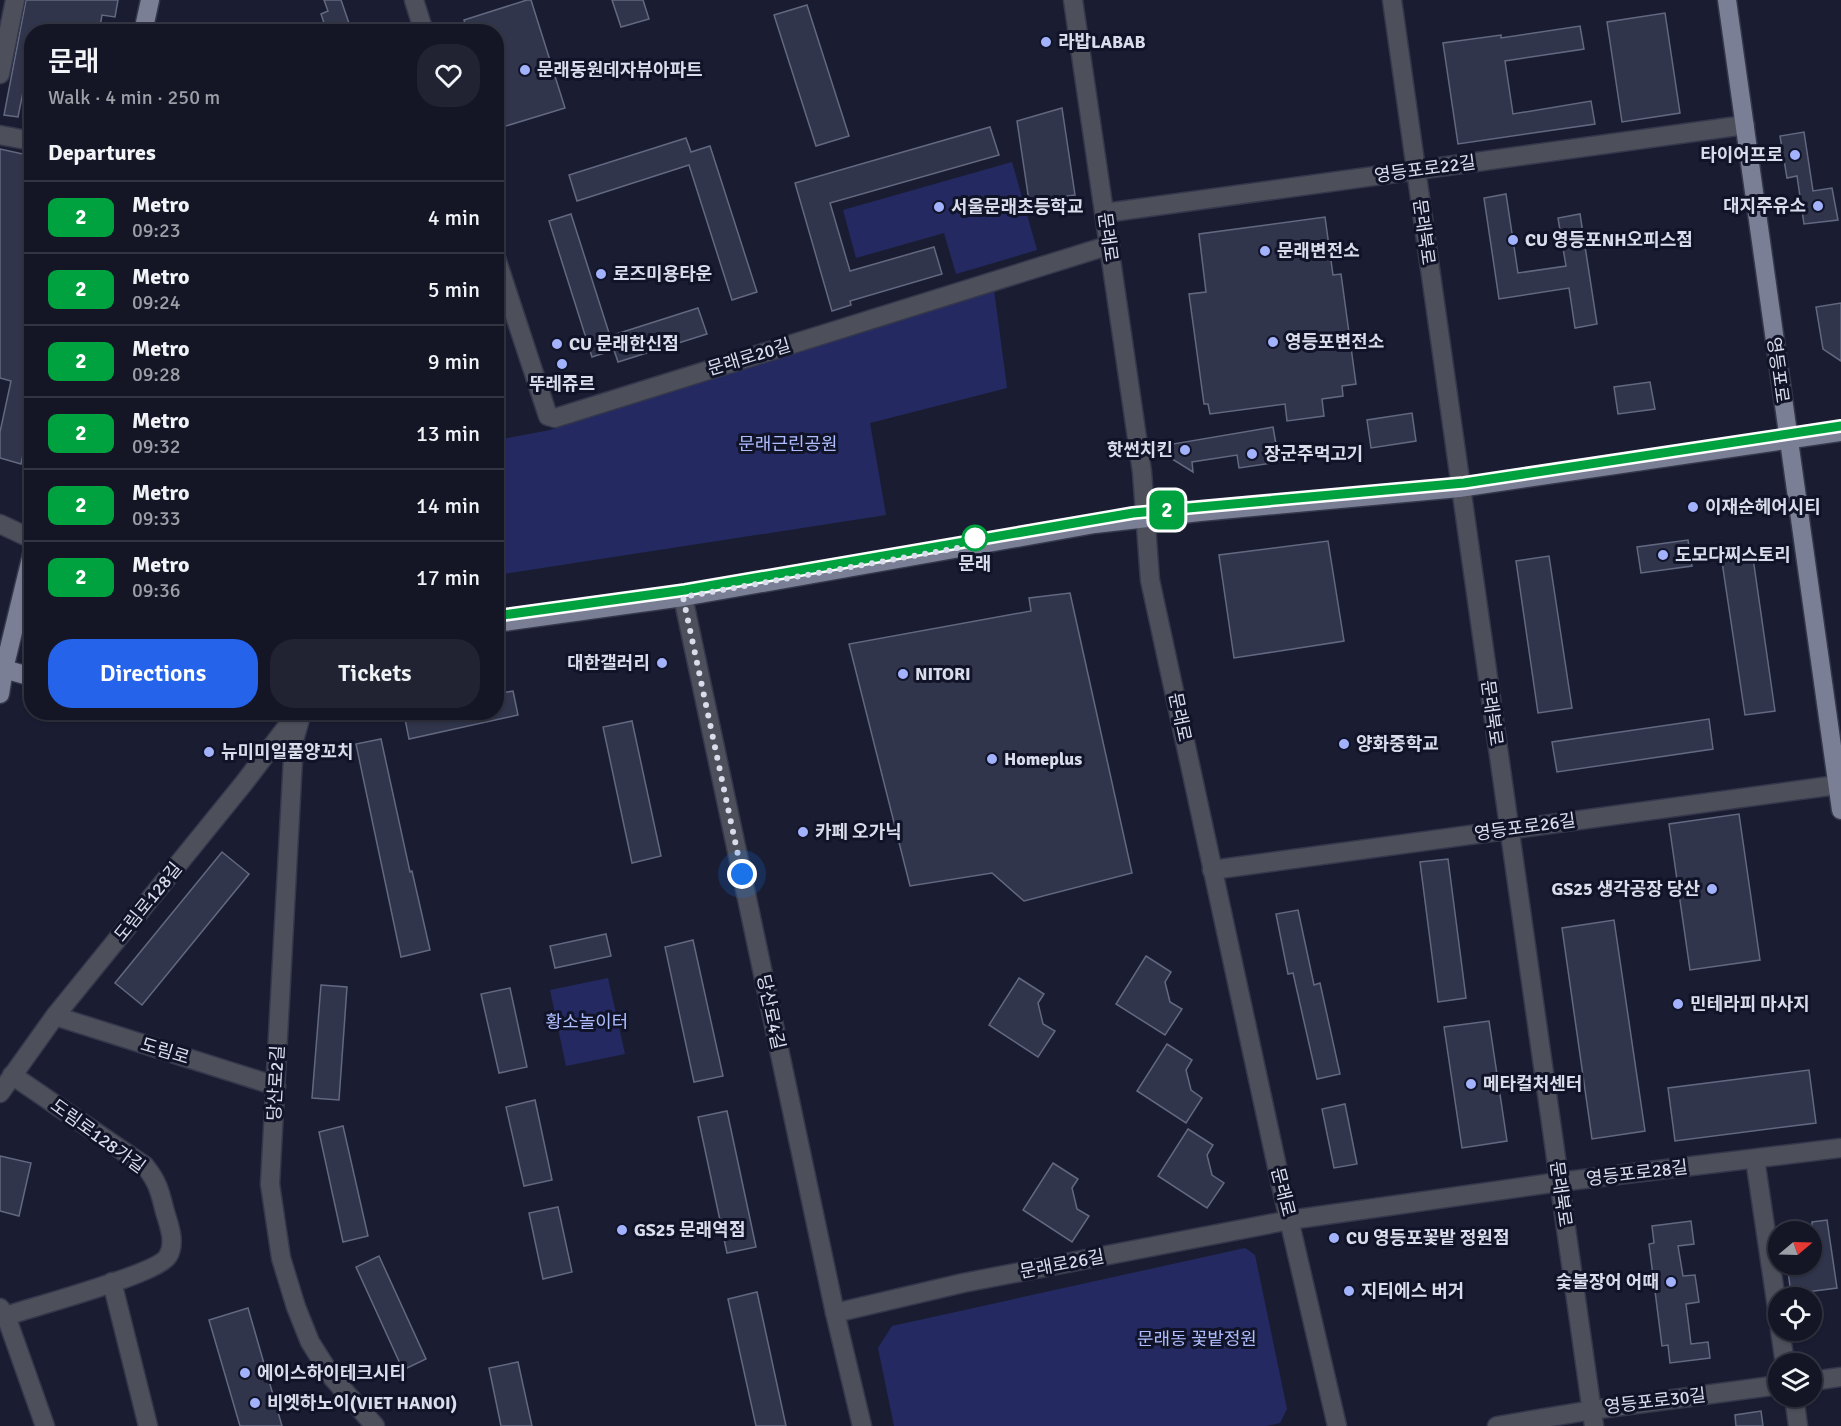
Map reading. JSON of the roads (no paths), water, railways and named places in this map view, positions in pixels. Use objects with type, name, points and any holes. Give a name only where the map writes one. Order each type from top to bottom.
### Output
[{"type":"main road","points":[[145,24],[150,0]]},
{"type":"main road","name":"영등포로","points":[[1727,0],[1841,810]]},
{"type":"main road","points":[[504,622],[683,597],[980,544],[1146,518],[1459,488],[1841,432]]},
{"type":"main road","points":[[0,694],[2,668],[24,584]]},
{"type":"main road","points":[[2,668],[24,675]]},
{"type":"street","points":[[0,74],[15,0]]},
{"type":"street","points":[[414,0],[422,24]]},
{"type":"street","name":"문래로","points":[[1073,0],[1142,472],[1150,580],[1281,1185],[1337,1426]]},
{"type":"street","name":"문래북로","points":[[1392,0],[1459,488],[1593,1418]]},
{"type":"street","name":"영등포로22길","points":[[1105,213],[1745,125]]},
{"type":"street","points":[[0,135],[24,140]]},
{"type":"street","name":"문래로20길","points":[[504,282],[548,416],[555,418],[1110,245]]},
{"type":"street","points":[[0,524],[24,535]]},
{"type":"street","name":"당산로4길","points":[[683,597],[835,1313],[862,1426]]},
{"type":"street","name":"도림로128길","points":[[0,1093],[55,1017],[294,720]]},
{"type":"street","name":"당산로2길","points":[[298,720],[294,740],[270,1184],[281,1258],[296,1307],[310,1342],[332,1377],[375,1426]]},
{"type":"street","name":"영등포로26길","points":[[1212,870],[1839,786]]},
{"type":"street","name":"도림로","points":[[55,1017],[276,1086]]},
{"type":"street","name":"도림로128가길","points":[[12,1075],[145,1167],[156,1180],[171,1232],[171,1247],[162,1263],[135,1275],[3,1312],[45,1426]]},
{"type":"street","name":"영등포로28길","points":[[1290,1220],[1559,1182],[1841,1148]]},
{"type":"street","points":[[1755,1159],[1774,1287]]},
{"type":"street","name":"문래로26길","points":[[835,1313],[963,1284],[1290,1220]]},
{"type":"street","points":[[112,1282],[148,1426]]},
{"type":"street","points":[[1822,1380],[1841,1377]]},
{"type":"street","name":"영등포로30길","points":[[1497,1426],[1593,1418],[1768,1387]]},
{"type":"street","points":[[1795,1407],[1798,1426]]},
{"type":"metro line","name":"2","points":[[504,615],[685,590],[980,537],[1133,513],[1464,483],[1841,426]]},
{"type":"place","name":"라밥LABAB","points":[[1046,42]]},
{"type":"place","name":"문래동원데자뷰아파트","points":[[525,70]]},
{"type":"place","name":"타이어프로","points":[[1795,155]]},
{"type":"place","name":"대지주유소","points":[[1818,206]]},
{"type":"place","name":"서울문래초등학교","points":[[939,207]]},
{"type":"place","name":"CU 영등포NH오피스점","points":[[1513,240]]},
{"type":"place","name":"문래변전소","points":[[1265,251]]},
{"type":"place","name":"로즈미용타운","points":[[601,274]]},
{"type":"place","name":"영등포변전소","points":[[1273,342]]},
{"type":"place","name":"CU 문래한신점","points":[[557,344]]},
{"type":"place","name":"뚜레쥬르","points":[[562,364]]},
{"type":"place","name":"핫썬치킨","points":[[1185,450]]},
{"type":"place","name":"장군주먹고기","points":[[1252,454]]},
{"type":"place","name":"이재순헤어시티","points":[[1693,507]]},
{"type":"place","name":"문래","points":[[975,538]]},
{"type":"place","name":"도모다찌스토리","points":[[1663,555]]},
{"type":"place","name":"대한갤러리","points":[[662,663]]},
{"type":"place","name":"NITORI","points":[[903,674]]},
{"type":"place","name":"양화중학교","points":[[1344,744]]},
{"type":"place","name":"뉴미미일품양꼬치","points":[[209,752]]},
{"type":"place","name":"Homeplus","points":[[992,759]]},
{"type":"place","name":"카페 오가닉","points":[[803,832]]},
{"type":"place","name":"GS25 생각공장 당산","points":[[1712,889]]},
{"type":"place","name":"민테라피 마사지","points":[[1678,1004]]},
{"type":"place","name":"메타컬처센터","points":[[1471,1084]]},
{"type":"place","name":"GS25 문래역점","points":[[622,1230]]},
{"type":"place","name":"CU 영등포꽃밭 정원점","points":[[1334,1238]]},
{"type":"place","name":"숯불장어 어때","points":[[1671,1282]]},
{"type":"place","name":"지티에스 버거","points":[[1349,1291]]},
{"type":"place","name":"에이스하이테크시티","points":[[245,1373]]},
{"type":"place","name":"비엣하노이(VIET HANOI)","points":[[255,1403]]},
{"type":"park label","name":"문래근린공원","points":[[788,444]]},
{"type":"park label","name":"황소놀이터","points":[[587,1022]]},
{"type":"park label","name":"문래동 꽃밭정원","points":[[1197,1339]]}]
